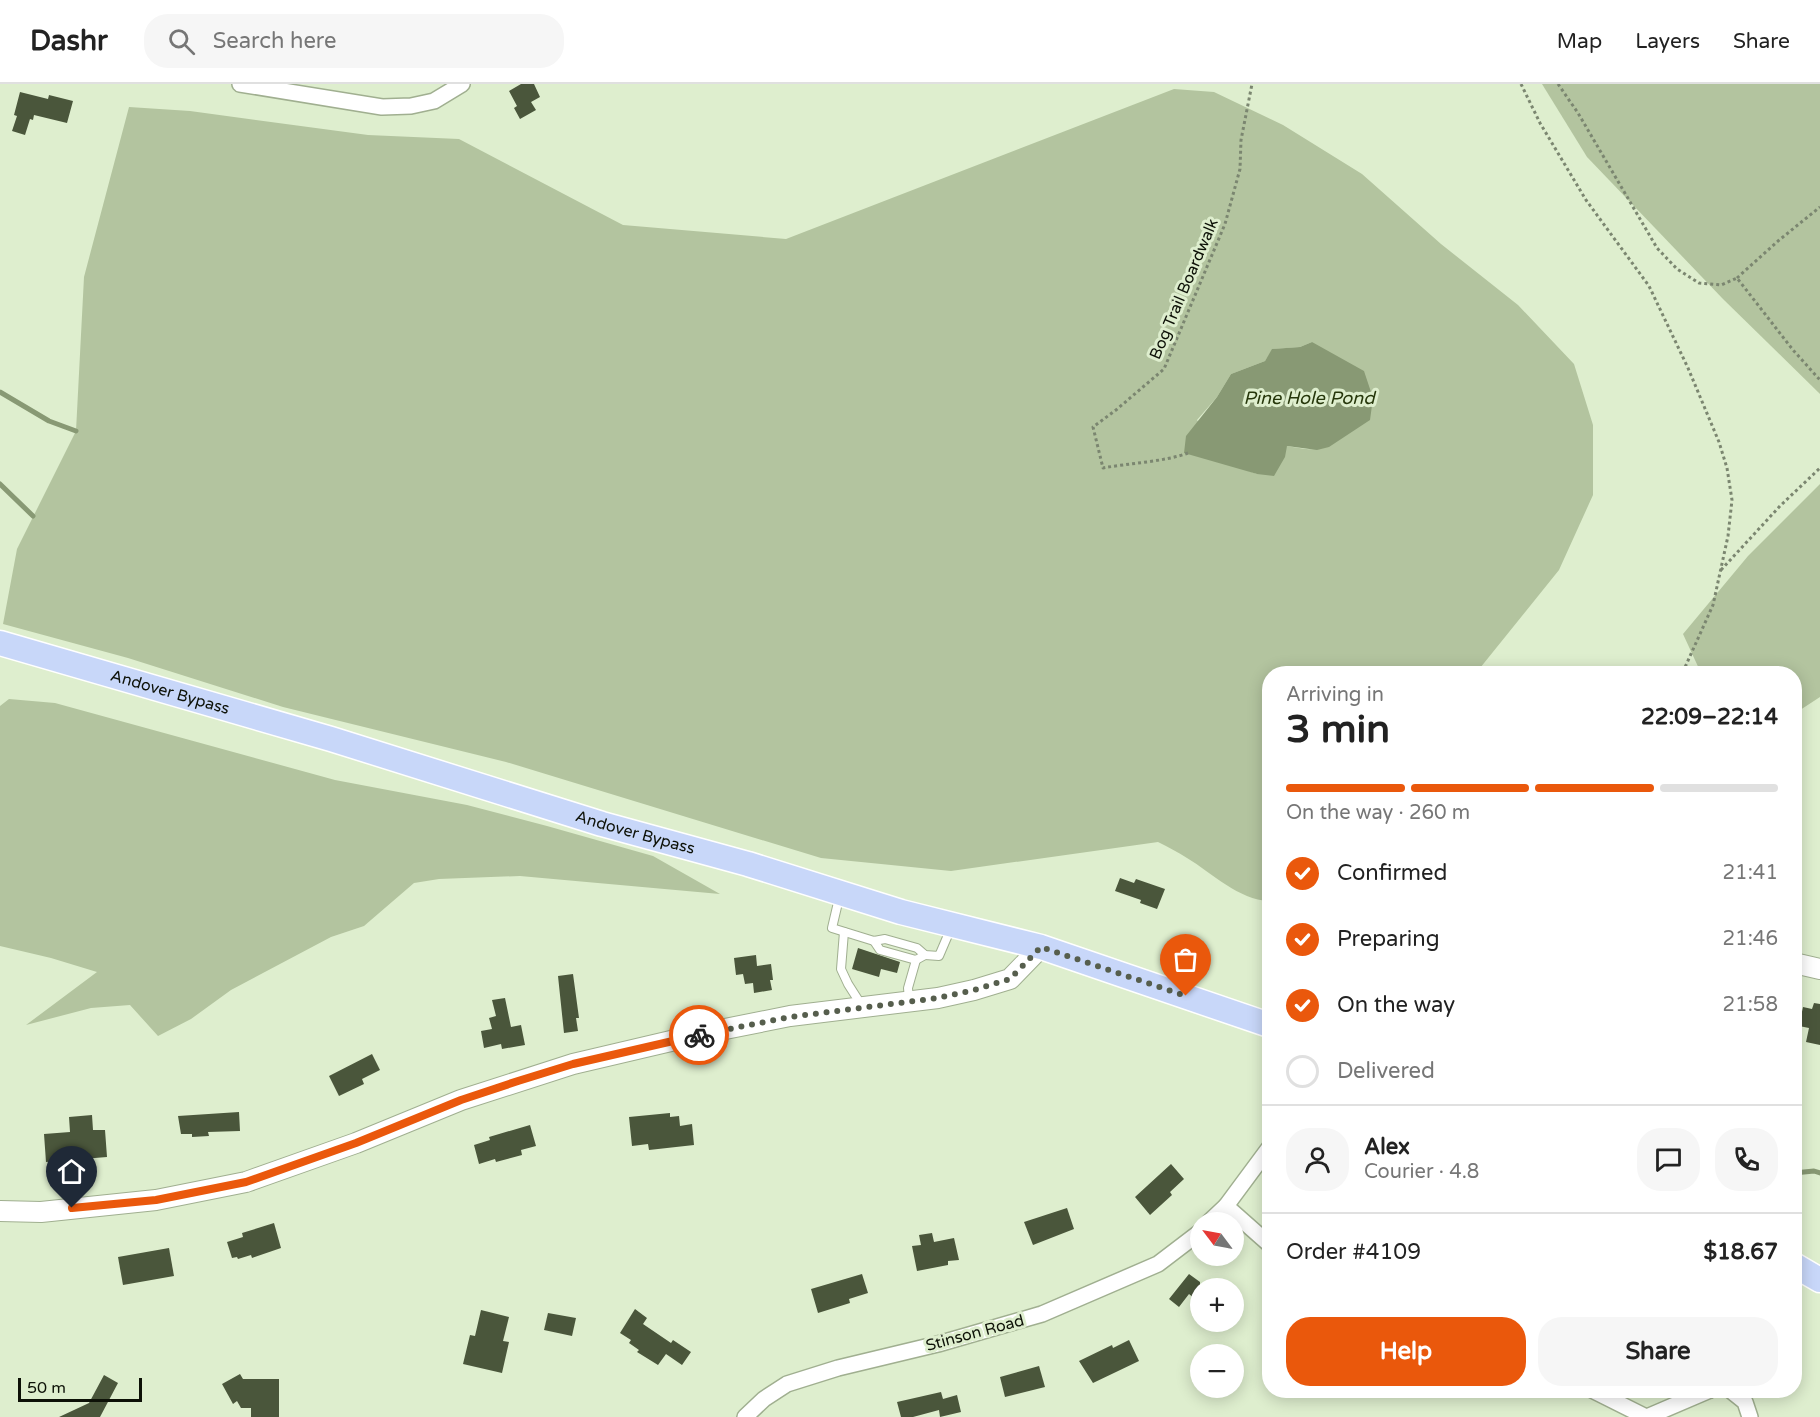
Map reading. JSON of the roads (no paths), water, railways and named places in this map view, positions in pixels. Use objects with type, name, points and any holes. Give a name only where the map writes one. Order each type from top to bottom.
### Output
[{"type":"main road","name":"Andover Bypass","points":[[0,643],[331,740],[591,821],[748,864],[901,912],[1041,947],[1262,1022]]},
{"type":"main road","points":[[1802,1270],[1820,1280]]},
{"type":"street","points":[[240,84],[382,107],[411,106],[434,101],[462,84]]},
{"type":"street","points":[[0,1211],[41,1212],[156,1200],[246,1182],[310,1160],[461,1100],[573,1064],[780,1018],[909,1002],[974,990],[1010,979],[1041,947]]},
{"type":"street","points":[[1802,965],[1820,969]]},
{"type":"street","points":[[1220,1212],[1262,1157]]},
{"type":"street","points":[[1226,1206],[1262,1238]]},
{"type":"street","name":"Stinson Road","points":[[745,1417],[764,1399],[787,1384],[838,1368],[938,1344],[1042,1314],[1158,1264],[1190,1240]]},
{"type":"street","points":[[1608,1398],[1646,1417],[1691,1398]]},
{"type":"street","points":[[1740,1398],[1745,1402],[1750,1417]]},
{"type":"lane","points":[[840,893],[832,928],[874,941],[885,939],[917,948],[926,955]]},
{"type":"lane","points":[[874,941],[880,950],[916,960],[926,955],[939,956],[952,925]]},
{"type":"lane","points":[[844,932],[841,969],[863,1008]]},
{"type":"lane","points":[[909,1002],[908,988],[916,960]]},
{"type":"water","name":"Pine Hole Pond","points":[[1312,342],[1364,371],[1373,398],[1370,420],[1329,447],[1317,450],[1287,446],[1285,457],[1274,476],[1257,474],[1184,453],[1186,436],[1217,397],[1231,374],[1265,361],[1272,349],[1300,347]]},
{"type":"waterway","points":[[0,392],[49,421],[76,431]]},
{"type":"waterway","points":[[0,484],[33,516]]},
{"type":"waterway","points":[[1802,1172],[1820,1173]]}]
